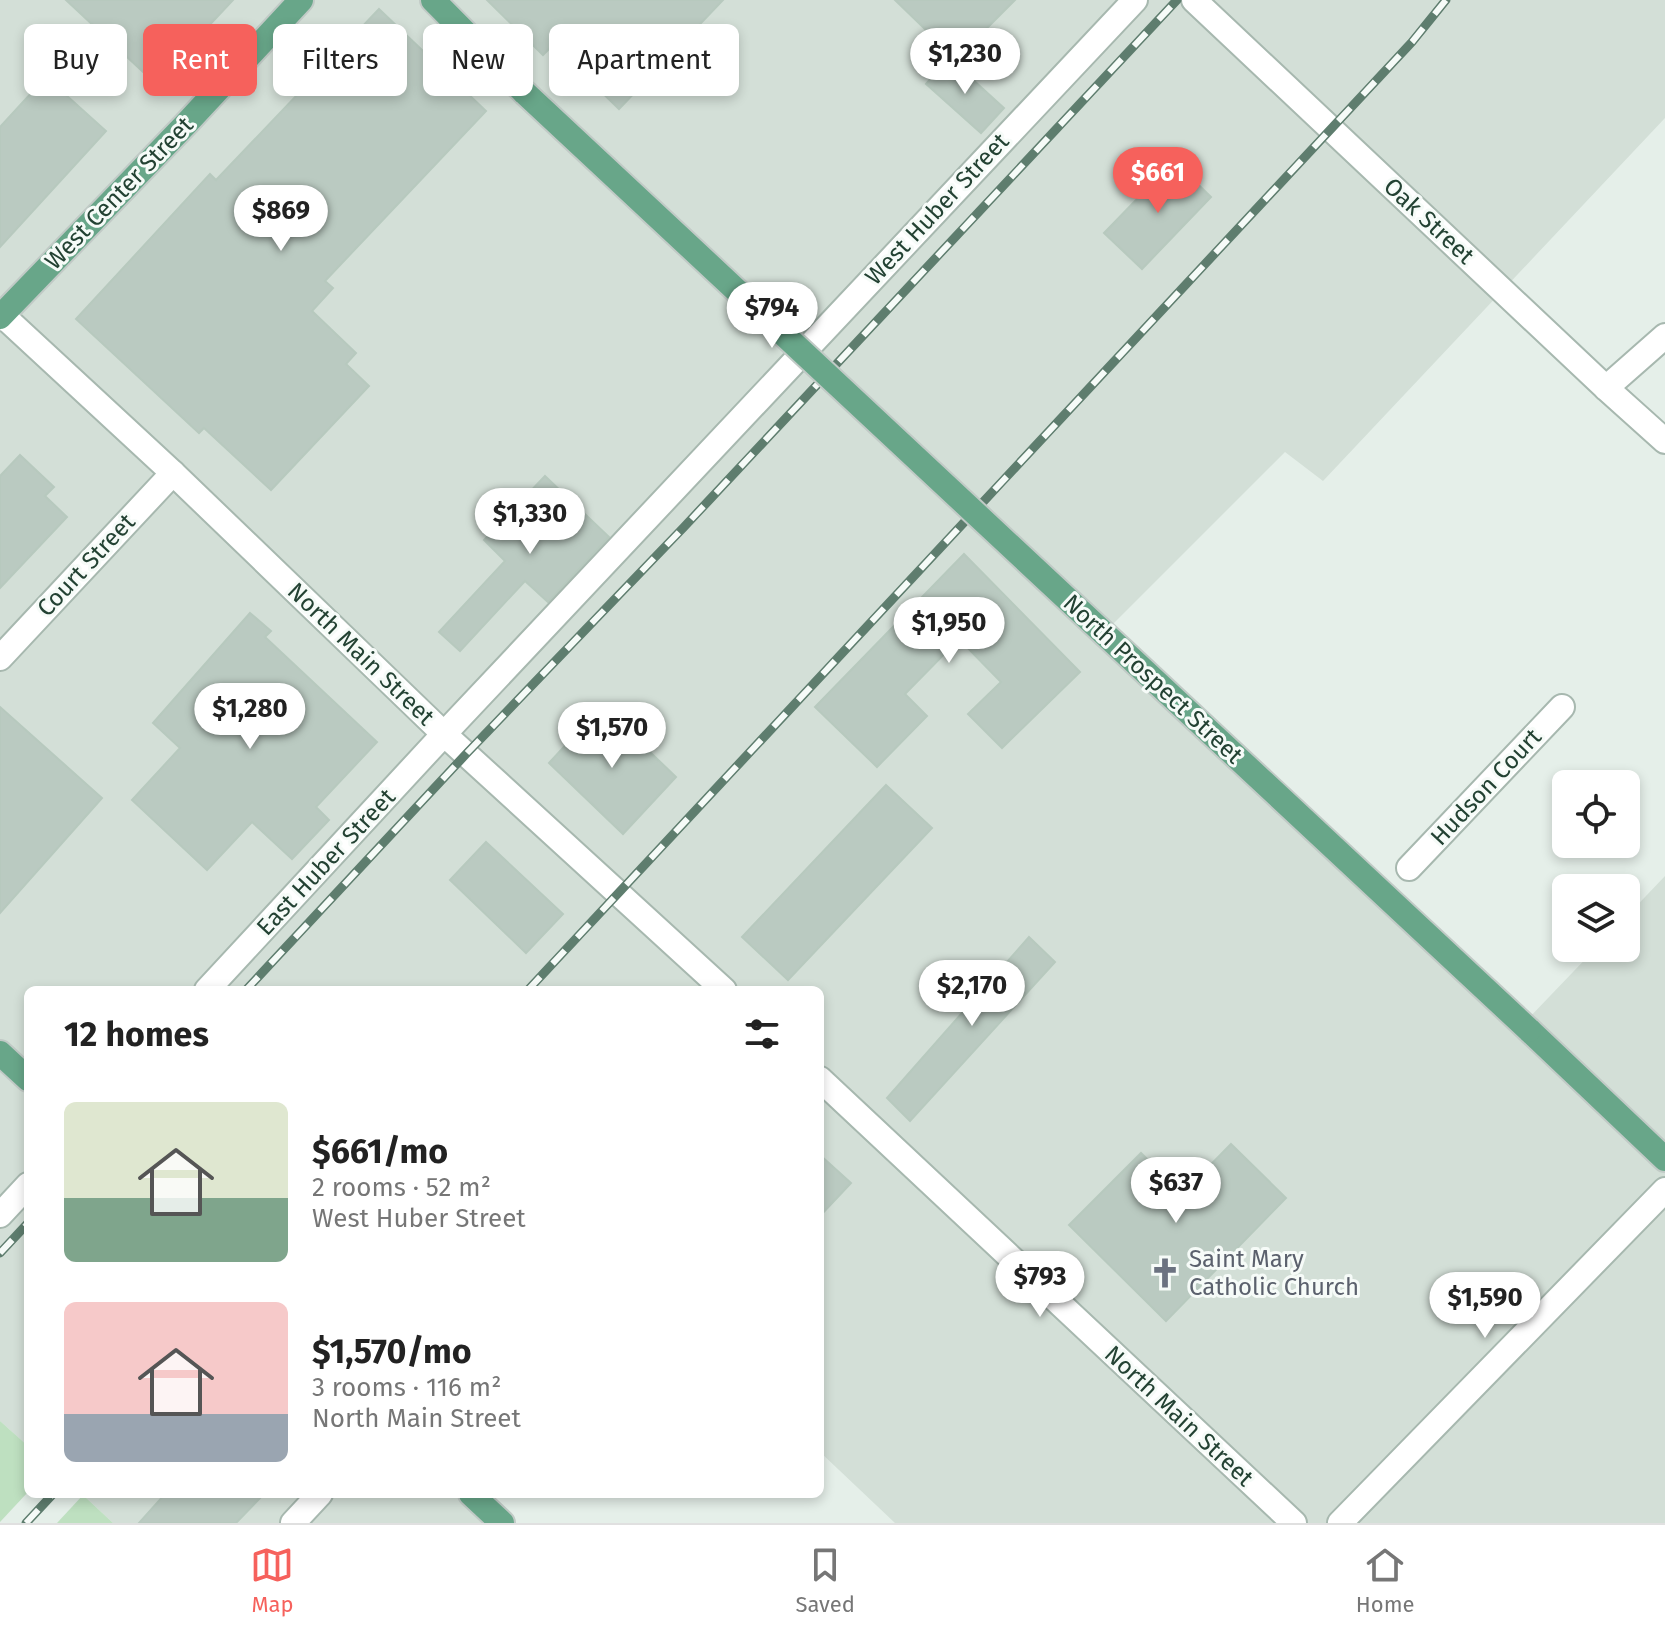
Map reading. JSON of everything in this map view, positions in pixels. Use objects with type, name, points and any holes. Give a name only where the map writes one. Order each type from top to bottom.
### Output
[{"type":"main road","name":"West Center Street","points":[[1,315],[301,0]]},
{"type":"main road","name":"North Prospect Street","points":[[433,0],[525,93],[1665,1159]]},
{"type":"main road","points":[[0,1053],[24,1075]]},
{"type":"main road","points":[[475,1498],[502,1523]]},
{"type":"street","name":"West Huber Street","points":[[444,734],[1135,0]]},
{"type":"street","name":"Oak Street","points":[[1194,0],[1665,441]]},
{"type":"street","name":"North Main Street","points":[[1,315],[173,473],[444,734],[720,986]]},
{"type":"street","points":[[1606,388],[1665,336]]},
{"type":"street","name":"Court Street","points":[[0,658],[173,473]]},
{"type":"street","name":"Hudson Court","points":[[1409,868],[1562,707]]},
{"type":"street","name":"East Huber Street","points":[[211,986],[444,734]]},
{"type":"street","name":"North Main Street","points":[[824,1083],[1294,1523]]},
{"type":"street","points":[[0,1215],[24,1189]]},
{"type":"street","points":[[1340,1523],[1665,1190]]},
{"type":"street","points":[[293,1523],[316,1498]]},
{"type":"shaded area","points":[[0,0],[1665,0],[1665,118],[1323,481],[1285,452],[1109,628],[1527,1020],[1583,962],[1640,962],[1640,902],[1665,876],[1665,1523],[895,1523],[824,1456],[824,986],[24,986],[24,1442],[0,1421]]},
{"type":"shaded area","points":[[86,1498],[475,1498],[502,1523],[113,1523]]},
{"type":"green space","points":[[0,1421],[24,1442],[24,1496],[0,1522]]},
{"type":"green space","points":[[80,1498],[86,1498],[113,1523],[57,1523]]},
{"type":"building","points":[[66,0],[233,0],[210,24],[143,24],[143,72],[127,57],[127,24],[92,24]]},
{"type":"building","points":[[487,0],[723,0],[700,24],[549,24],[549,49],[543,55],[533,45],[533,24],[511,24]]},
{"type":"building","points":[[895,0],[1015,0],[956,59]]},
{"type":"building","points":[[379,9],[395,24],[365,24]]},
{"type":"building","points":[[407,36],[423,51],[423,96],[470,96],[486,111],[325,281],[333,288],[312,311],[356,353],[346,364],[369,386],[271,490],[204,428],[199,433],[76,319],[210,174],[216,180],[296,96],[407,96]]},
{"type":"building","points":[[949,58],[1004,108],[981,133],[926,84]]},
{"type":"building","points":[[29,96],[67,96],[106,131],[0,247],[0,127]]},
{"type":"building","points":[[606,96],[631,96],[619,109]]},
{"type":"building","points":[[1174,161],[1211,197],[1142,269],[1104,233]]},
{"type":"building","points":[[20,455],[54,487],[45,496],[67,517],[0,588],[0,476]]},
{"type":"building","points":[[545,476],[609,537],[548,602],[525,581],[460,651],[439,632],[505,561],[484,540]]},
{"type":"building","points":[[964,554],[1080,672],[1002,748],[968,714],[1001,682],[959,639],[905,694],[927,716],[877,767],[815,707]]},
{"type":"building","points":[[250,613],[271,631],[265,637],[377,742],[316,807],[329,820],[292,859],[252,822],[207,870],[132,800],[180,748],[153,723]]},
{"type":"building","points":[[602,706],[676,777],[623,834],[549,763]]},
{"type":"building","points":[[0,707],[102,798],[0,913]]},
{"type":"building","points":[[886,785],[932,828],[788,980],[742,937]]},
{"type":"building","points":[[486,842],[563,914],[526,953],[450,880]]},
{"type":"building","points":[[1029,937],[1055,962],[910,1121],[887,1098]]},
{"type":"building","name":"Saint Mary Catholic Church","points":[[1231,1144],[1286,1198],[1166,1321],[1069,1225],[1141,1153],[1182,1194]]},
{"type":"building","points":[[824,1159],[851,1183],[824,1212]]},
{"type":"building","points":[[161,1498],[260,1498],[236,1523],[139,1523]]},
{"type":"railway","points":[[250,986],[1177,0]]},
{"type":"railway","points":[[532,986],[1412,42],[1446,0]]},
{"type":"railway","points":[[0,1253],[24,1227]]},
{"type":"railway","points":[[26,1523],[49,1498]]},
{"type":"place","name":"Saint Mary Catholic Church","points":[[1165,1273]]}]
